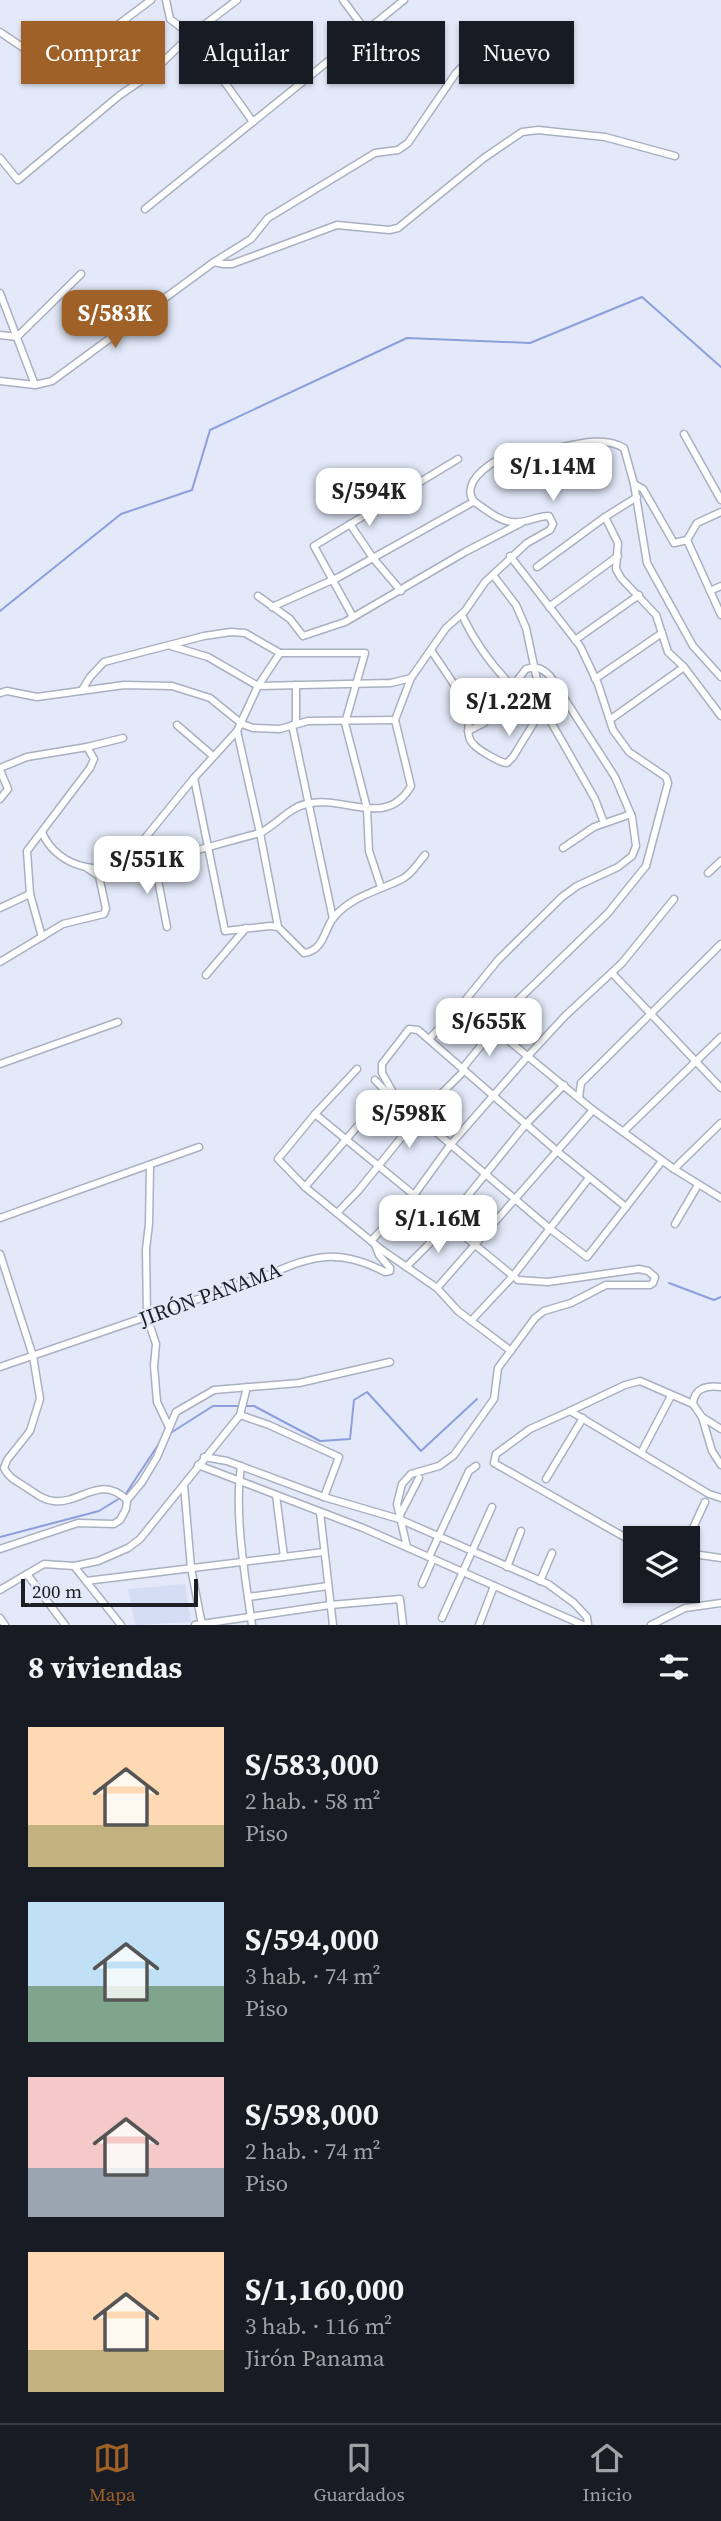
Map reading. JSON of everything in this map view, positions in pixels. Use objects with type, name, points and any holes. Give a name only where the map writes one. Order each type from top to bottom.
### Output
[{"type":"street","points":[[0,32],[28,51],[59,65],[71,60],[151,0]]},
{"type":"street","points":[[166,0],[170,19],[179,26]]},
{"type":"street","points":[[209,21],[237,0]]},
{"type":"street","points":[[343,0],[359,21]]},
{"type":"street","points":[[378,21],[404,0]]},
{"type":"street","points":[[0,158],[18,180],[120,95],[148,76],[179,46]]},
{"type":"street","points":[[145,209],[327,62]]},
{"type":"street","points":[[0,381],[35,385],[52,381],[214,261],[240,248],[268,219],[375,153],[398,150],[408,143],[459,71]]},
{"type":"street","points":[[226,84],[253,121]]},
{"type":"street","points":[[214,261],[232,264],[337,225],[389,230],[398,228],[484,158],[522,132],[538,130],[604,136],[675,156]]},
{"type":"street","points":[[17,337],[81,274]]},
{"type":"street","points":[[0,293],[35,385]]},
{"type":"street","points":[[0,335],[17,337]]},
{"type":"street","points":[[684,434],[721,499]]},
{"type":"street","points":[[523,522],[503,520],[473,502],[470,493],[472,482],[484,470],[502,458],[518,452],[544,451],[572,444],[618,444],[624,448],[637,496],[647,563],[693,646],[721,677]]},
{"type":"street","points":[[353,617],[314,546],[458,459]]},
{"type":"street","points":[[634,484],[643,489],[670,539],[678,543],[687,540],[698,523],[721,512]]},
{"type":"street","points":[[537,568],[637,496]]},
{"type":"street","points":[[272,607],[332,580],[473,502]]},
{"type":"street","points":[[85,867],[121,866],[260,833],[271,828],[296,808],[308,803],[367,808],[396,804],[411,786],[395,720],[411,678],[446,628],[461,615],[510,556],[550,530],[553,524],[549,516],[523,522],[465,552],[353,617],[303,636],[290,620],[258,596]]},
{"type":"street","points":[[605,517],[615,536],[617,569],[621,578],[656,615],[668,652],[684,667],[721,716]]},
{"type":"street","points":[[350,524],[373,558],[401,591]]},
{"type":"street","points":[[687,540],[721,615]]},
{"type":"street","points":[[337,1213],[418,1117],[463,1070],[518,1000],[608,913],[646,866],[650,856],[668,782],[666,777],[629,752],[613,730],[595,678],[575,640],[510,556]]},
{"type":"street","points":[[549,607],[618,556]]},
{"type":"street","points":[[493,575],[516,605],[526,628],[544,708],[594,799],[604,823]]},
{"type":"street","points":[[710,591],[721,586]]},
{"type":"street","points":[[575,640],[639,595]]},
{"type":"street","points":[[461,615],[474,640],[513,687]]},
{"type":"street","points":[[82,690],[104,662],[231,632],[245,633],[280,653],[365,653],[345,723],[367,808],[369,851],[381,887]]},
{"type":"street","points":[[595,678],[662,633]]},
{"type":"street","points":[[169,645],[208,657],[258,686],[391,683],[411,678]]},
{"type":"street","points":[[431,650],[463,701],[469,715],[468,731],[472,744],[501,763],[507,763],[544,708]]},
{"type":"street","points":[[121,866],[237,731],[258,686],[280,653]]},
{"type":"street","points":[[468,731],[484,723],[518,677],[526,669],[536,666]]},
{"type":"street","points":[[429,1039],[498,960],[562,897],[577,886],[618,867],[632,856],[636,846],[631,814],[615,776],[550,676],[536,666]]},
{"type":"street","points":[[611,719],[684,667]]},
{"type":"street","points":[[0,693],[7,691],[37,697],[124,685],[172,686],[210,698],[242,724],[253,728],[279,729],[307,721],[345,723],[395,720]]},
{"type":"street","points":[[296,685],[294,725],[332,919]]},
{"type":"street","points":[[177,725],[213,756]]},
{"type":"street","points":[[237,731],[278,927],[304,953],[310,953],[322,943],[332,919],[348,904],[405,878],[425,855]]},
{"type":"street","points":[[0,799],[8,789],[0,769],[27,757],[123,738]]},
{"type":"street","points":[[42,937],[30,894],[27,851],[90,768],[94,759],[87,747]]},
{"type":"street","points":[[194,778],[225,931],[278,927]]},
{"type":"street","points":[[563,848],[594,827],[631,814]]},
{"type":"street","points":[[0,962],[63,924],[104,914],[106,909],[99,876],[57,854],[46,843],[41,832]]},
{"type":"street","points":[[154,859],[166,927]]},
{"type":"street","points":[[708,873],[721,861]]},
{"type":"street","points":[[0,908],[30,894]]},
{"type":"street","points":[[373,1243],[414,1195],[451,1144],[528,1056],[565,1016],[612,973],[674,899]]},
{"type":"street","points":[[206,975],[246,928]]},
{"type":"street","points":[[579,1097],[581,1083],[720,947]]},
{"type":"street","points":[[612,973],[721,1087]]},
{"type":"street","points":[[463,1003],[593,1110],[662,1161],[721,1198]]},
{"type":"street","points":[[0,1064],[118,1022]]},
{"type":"street","points":[[626,1206],[526,1125],[418,1030],[409,1029],[382,1064],[382,1073],[396,1098],[587,1257],[662,1161]]},
{"type":"street","points":[[623,1132],[721,1037]]},
{"type":"street","points":[[357,1069],[278,1159],[304,1187],[373,1243],[437,1288],[458,1311],[511,1351]]},
{"type":"street","points":[[375,1080],[393,1099],[396,1098]]},
{"type":"street","points":[[406,1266],[428,1245],[526,1125],[564,1084]]},
{"type":"street","points":[[304,1187],[387,1092]]},
{"type":"street","points":[[437,1288],[593,1110]]},
{"type":"street","points":[[315,1114],[513,1276],[526,1282],[548,1282],[639,1269],[654,1275],[655,1280],[650,1285],[606,1285],[571,1303],[544,1311],[535,1318],[495,1373],[494,1399],[454,1455],[439,1466],[416,1471],[406,1478],[397,1504],[407,1547]]},
{"type":"street","points":[[674,1169],[721,1123]]},
{"type":"street","points":[[0,1217],[199,1147]]},
{"type":"street","points":[[150,1166],[146,1249],[147,1317],[156,1344],[154,1366],[157,1402],[169,1427]]},
{"type":"street","points":[[471,1321],[513,1276],[589,1178]]},
{"type":"street","points":[[675,1224],[698,1185]]},
{"type":"street","name":"JIRÓN PANAMA","points":[[0,1367],[311,1258],[327,1256],[350,1259],[390,1272],[373,1243]]},
{"type":"street","points":[[0,1254],[33,1356],[40,1399],[30,1431],[7,1460],[4,1468],[8,1475],[45,1500],[57,1502],[90,1491],[104,1490],[119,1493],[127,1500]]},
{"type":"street","points":[[0,1549],[78,1523],[114,1524],[120,1520],[127,1500],[157,1457],[176,1412],[214,1390],[299,1383],[390,1362]]},
{"type":"street","points":[[623,1536],[494,1463],[496,1454],[530,1429],[625,1385],[640,1381],[693,1404],[702,1417],[712,1451],[721,1465]]},
{"type":"street","points":[[693,1404],[698,1391],[710,1385],[721,1387]]},
{"type":"street","points":[[0,1590],[44,1564],[74,1566],[98,1561],[128,1548],[140,1539],[242,1409],[247,1387]]},
{"type":"street","points":[[640,1453],[671,1396]]},
{"type":"street","points":[[242,1409],[269,1425],[339,1457],[324,1497]]},
{"type":"street","points":[[570,1412],[709,1494],[721,1497]]},
{"type":"street","points":[[702,1417],[721,1429]]},
{"type":"street","points":[[545,1479],[583,1418]]},
{"type":"street","points":[[204,1457],[241,1466],[324,1497],[399,1518],[563,1593],[587,1617],[589,1625]]},
{"type":"street","points":[[198,1465],[407,1547],[583,1625]]},
{"type":"street","points":[[241,1466],[239,1480],[243,1562],[252,1625]]},
{"type":"street","points":[[422,1584],[438,1536],[469,1471],[476,1466]]},
{"type":"street","points":[[399,1518],[419,1478]]},
{"type":"street","points":[[184,1484],[191,1568],[202,1625]]},
{"type":"street","points":[[276,1495],[284,1557]]},
{"type":"street","points":[[694,1526],[705,1502]]},
{"type":"street","points":[[442,1618],[492,1507]]},
{"type":"street","points":[[320,1512],[333,1625]]},
{"type":"street","points":[[507,1567],[521,1531]]},
{"type":"street","points":[[86,1581],[324,1552]]},
{"type":"street","points":[[540,1581],[552,1553]]},
{"type":"street","points":[[700,1555],[721,1558]]},
{"type":"street","points":[[74,1566],[121,1625]]},
{"type":"street","points":[[27,1574],[65,1625]]},
{"type":"street","points":[[248,1597],[328,1586]]},
{"type":"street","points":[[479,1625],[495,1586]]},
{"type":"street","points":[[195,1625],[330,1605],[400,1599],[403,1625]]},
{"type":"street","points":[[651,1625],[685,1608],[721,1603]]},
{"type":"street","points":[[0,1618],[5,1625]]},
{"type":"shaded area","points":[[185,1584],[191,1622],[135,1625],[128,1589]]},
{"type":"waterway","points":[[0,611],[121,514],[192,490],[210,430],[407,338],[530,343],[642,297],[721,367]]},
{"type":"waterway","points":[[669,1283],[714,1300],[721,1297]]},
{"type":"waterway","points":[[245,1406],[254,1406],[320,1441],[350,1439],[354,1400],[367,1392],[421,1451],[477,1399]]},
{"type":"waterway","points":[[169,1434],[213,1406],[239,1406]]},
{"type":"waterway","points":[[125,1495],[162,1439]]},
{"type":"waterway","points":[[0,1537],[99,1511],[120,1498]]}]
